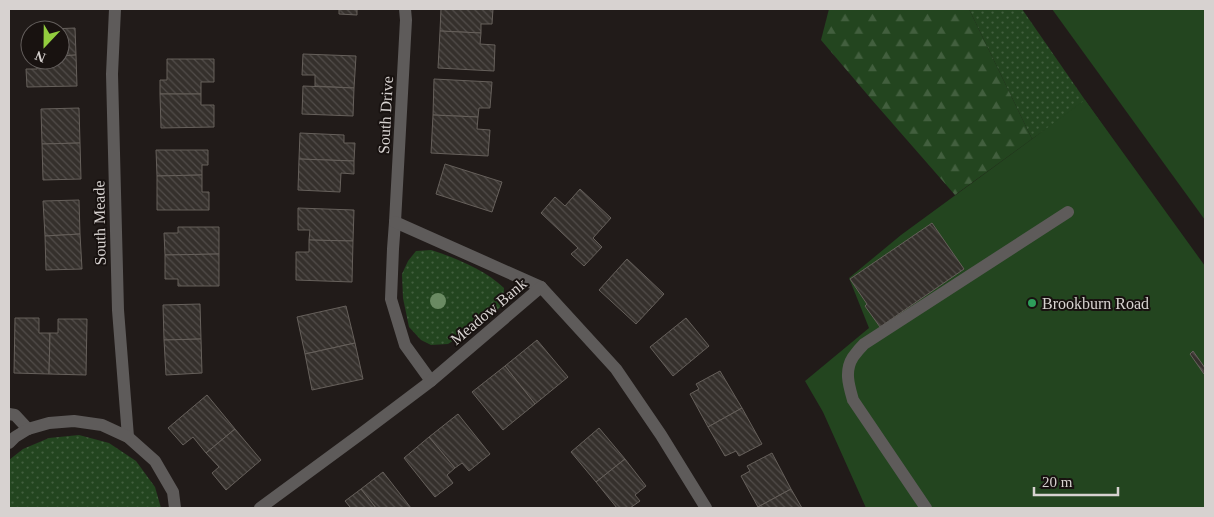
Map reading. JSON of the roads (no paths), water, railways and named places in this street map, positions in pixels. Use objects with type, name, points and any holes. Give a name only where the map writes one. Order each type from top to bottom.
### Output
[{"type":"street","name":"South Meade","points":[[115,9],[112,74],[118,310],[128,437]]},
{"type":"street","name":"South Drive","points":[[405,9],[406,20],[392,249],[391,299],[405,345],[431,381]]},
{"type":"street","points":[[926,508],[853,400],[848,383],[848,370],[852,358],[864,344],[1068,212]]},
{"type":"street","points":[[395,222],[541,287]]},
{"type":"street","name":"Meadow Bank","points":[[260,508],[431,381],[541,287],[616,369],[661,435],[706,508]]},
{"type":"street","points":[[9,414],[15,415],[28,429]]},
{"type":"street","points":[[9,443],[28,429],[49,423],[74,421],[102,425],[128,437],[155,461],[172,492],[175,508]]},
{"type":"place","name":"Brookburn Road","points":[[1032,303]]}]
